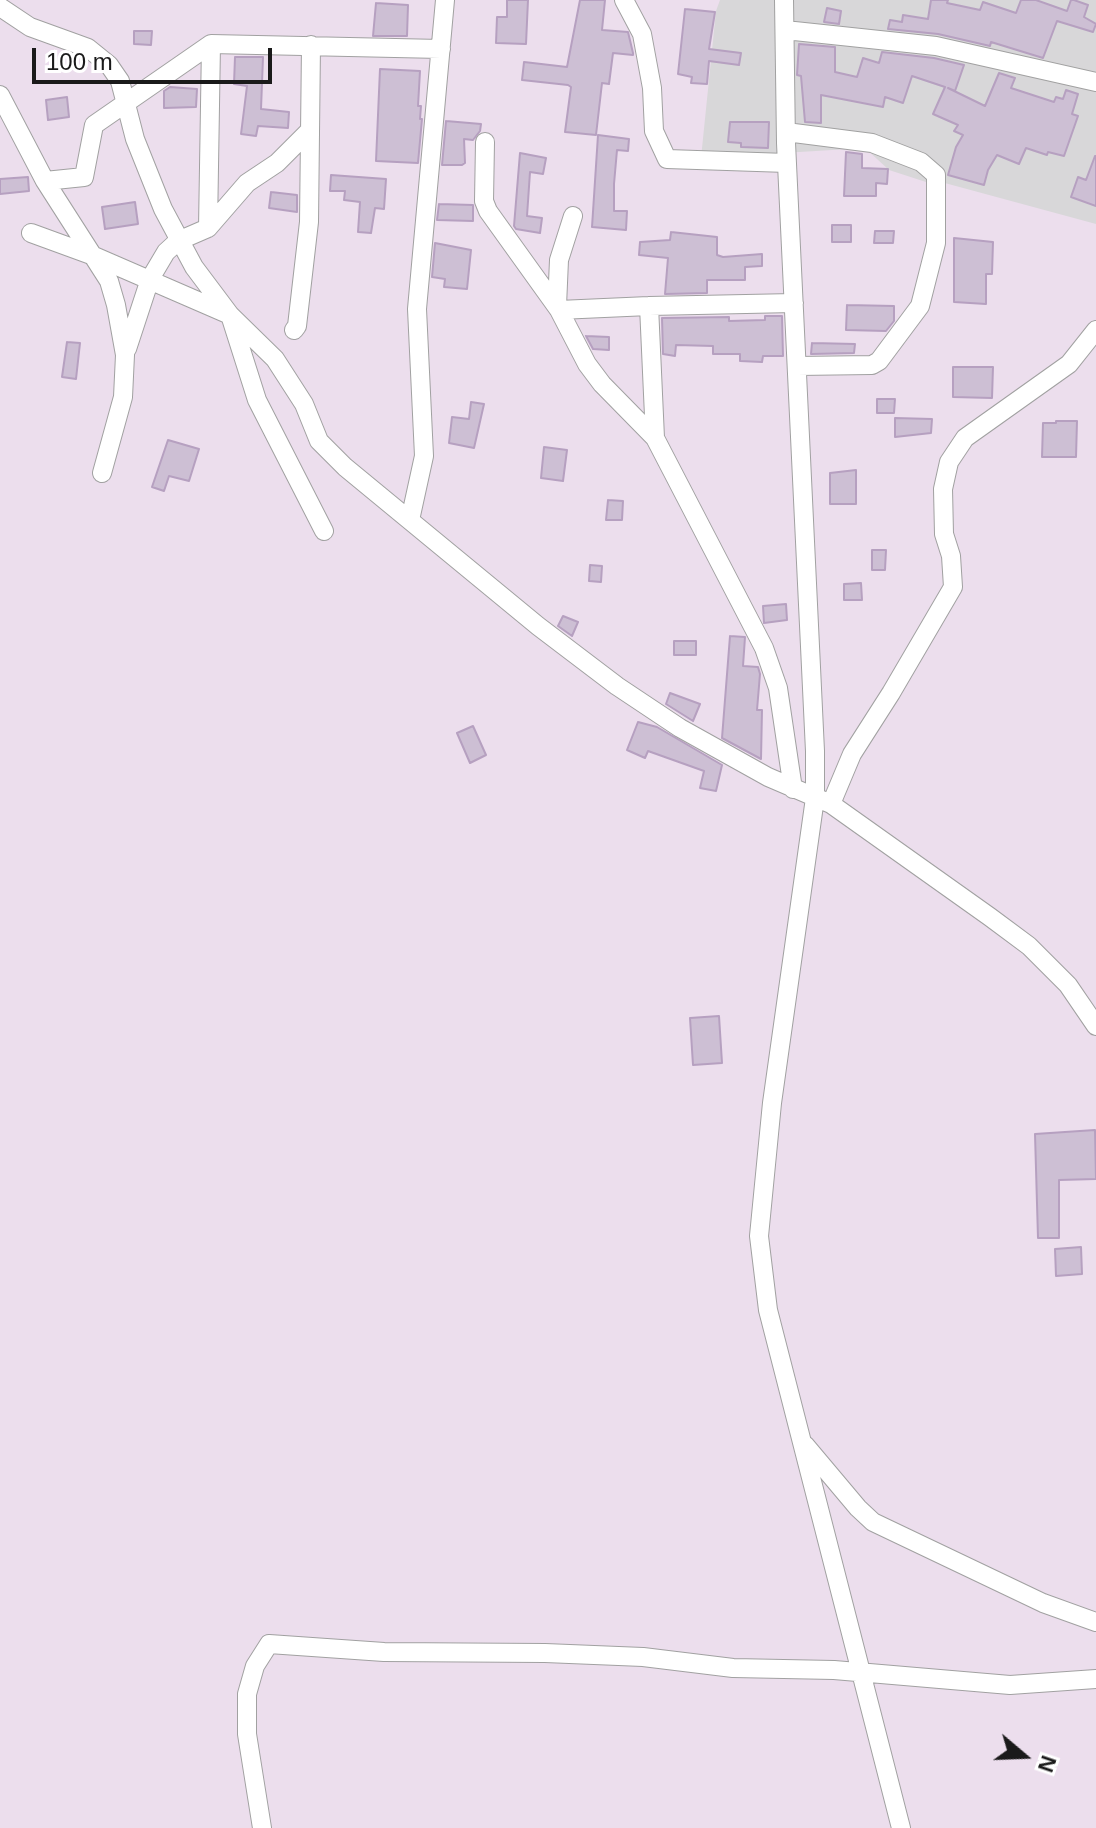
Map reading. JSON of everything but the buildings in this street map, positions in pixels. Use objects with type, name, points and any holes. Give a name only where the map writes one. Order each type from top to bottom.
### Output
[{"type":"street","points":[[410,520],[424,456],[417,309],[445,0]]},
{"type":"street","points":[[624,0],[642,34],[652,88],[654,131],[667,159],[787,163]]},
{"type":"street","points":[[784,0],[787,163],[815,735],[823,801],[772,1103],[759,1236],[768,1310],[901,1828]]},
{"type":"street","points":[[0,7],[30,27],[88,48],[109,65],[120,81],[135,139],[178,241],[230,315],[275,359],[304,404],[319,441],[538,626],[617,686],[680,728],[793,789],[823,801],[1029,946],[1068,985],[1096,1026]]},
{"type":"street","points":[[785,30],[936,46],[1096,82]]},
{"type":"street","points":[[45,181],[84,177],[94,125],[211,44],[441,49]]},
{"type":"street","points":[[208,228],[211,44]]},
{"type":"street","points":[[294,330],[297,326],[309,222],[311,45]]},
{"type":"street","points":[[0,95],[45,181],[94,256],[113,293],[125,355],[123,397],[102,473]]},
{"type":"street","points":[[125,355],[150,279],[166,252],[178,241],[208,228],[247,183],[277,163],[310,130]]},
{"type":"street","points":[[786,132],[872,143],[921,162],[936,175],[936,243],[920,306],[879,361],[872,365],[797,366]]},
{"type":"street","points":[[485,142],[484,201],[488,211],[558,308],[587,364],[602,384],[655,438],[764,648],[778,688],[793,789]]},
{"type":"street","points":[[558,308],[559,260],[573,216]]},
{"type":"street","points":[[31,233],[150,279],[230,315],[257,400],[324,531]]},
{"type":"street","points":[[558,308],[794,303]]},
{"type":"street","points":[[649,306],[655,438]]},
{"type":"street","points":[[823,801],[953,587],[951,556],[944,534],[943,489],[949,462],[965,438],[1069,364],[1096,330]]},
{"type":"street","points":[[801,1440],[873,1522],[1043,1603],[1096,1622]]},
{"type":"street","points":[[262,1828],[247,1734],[247,1694],[255,1666],[269,1644],[384,1652],[629,1657],[733,1668],[834,1670],[1010,1685],[1096,1679]]},
{"type":"shaded area","points":[[720,0],[1096,0],[1096,224],[930,179],[929,183],[889,170],[865,148],[701,158],[716,11]]}]
